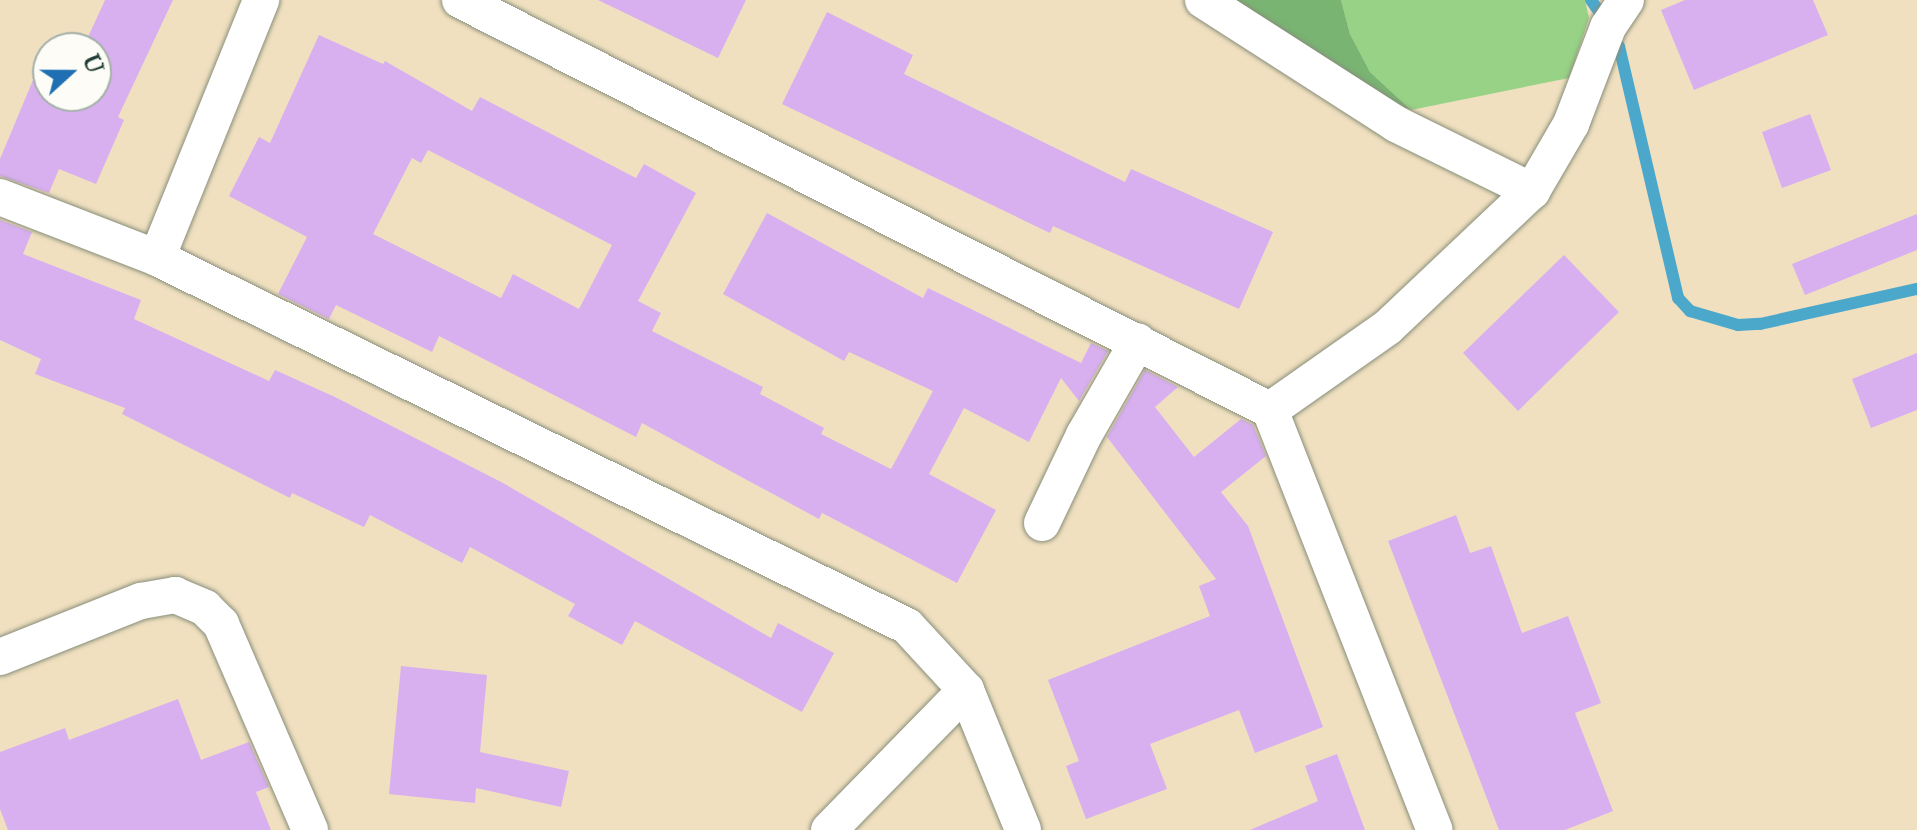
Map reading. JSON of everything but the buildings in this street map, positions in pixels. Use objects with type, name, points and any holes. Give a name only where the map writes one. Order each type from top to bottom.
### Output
[{"type":"street","points":[[157,258],[261,0]]},
{"type":"street","points":[[460,0],[1270,410],[1435,830]]},
{"type":"street","points":[[1203,0],[1396,124],[1532,191]]},
{"type":"street","points":[[1270,410],[1388,327],[1532,191],[1571,124],[1608,27],[1626,0]]},
{"type":"street","points":[[0,197],[157,258],[907,626],[966,690],[1023,830]]},
{"type":"street","points":[[1042,523],[1084,435],[1138,341]]},
{"type":"street","points":[[0,657],[141,601],[175,595],[205,608],[221,624],[310,830]]},
{"type":"street","points":[[829,830],[966,690]]},
{"type":"green space","points":[[1224,0],[1341,0],[1350,34],[1370,72],[1411,110],[1382,98]]},
{"type":"green space","points":[[1341,0],[1585,0],[1589,18],[1569,78],[1411,110],[1370,72],[1350,34]]},
{"type":"waterway","points":[[1591,0],[1600,13]]},
{"type":"waterway","points":[[1619,46],[1678,298],[1690,311],[1738,325],[1760,324],[1917,289]]}]
